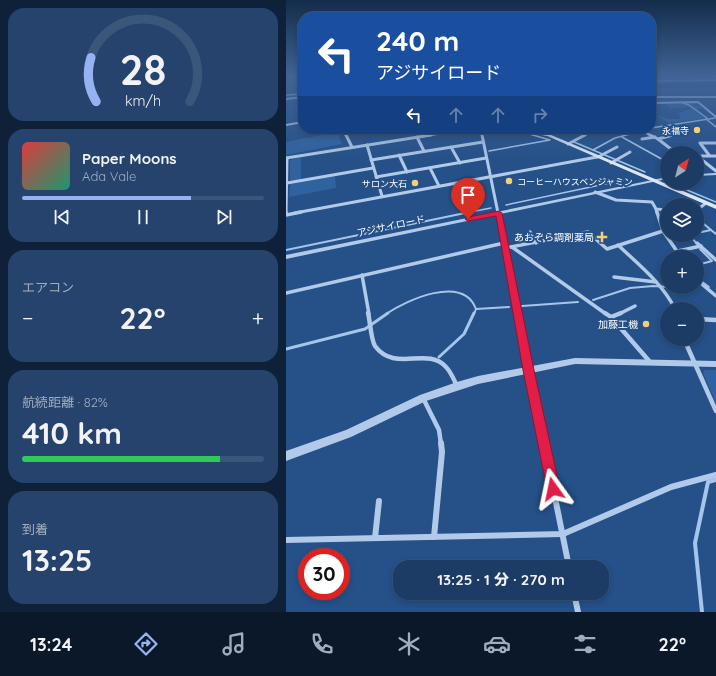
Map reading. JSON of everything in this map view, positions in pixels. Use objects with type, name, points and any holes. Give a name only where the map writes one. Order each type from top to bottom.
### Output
[{"type":"main road","points":[[547,135],[716,207]]},
{"type":"street","points":[[701,105],[716,117]]},
{"type":"street","points":[[286,125],[298,123]]},
{"type":"street","points":[[346,134],[352,147]]},
{"type":"street","points":[[436,134],[286,158],[286,214],[597,157],[617,147]]},
{"type":"street","points":[[482,134],[499,213],[528,370],[568,560]]},
{"type":"street","points":[[543,134],[547,135]]},
{"type":"street","points":[[568,144],[587,134]]},
{"type":"street","points":[[648,134],[667,146]]},
{"type":"street","points":[[642,139],[676,134]]},
{"type":"street","points":[[417,137],[424,151]]},
{"type":"street","points":[[371,160],[483,142]]},
{"type":"street","points":[[709,155],[700,143],[716,143]]},
{"type":"street","points":[[367,145],[382,196]]},
{"type":"street","points":[[451,147],[460,163]]},
{"type":"street","points":[[611,163],[630,152]]},
{"type":"street","points":[[399,155],[407,172]]},
{"type":"street","points":[[704,155],[716,156]]},
{"type":"street","points":[[376,177],[486,158]]},
{"type":"street","points":[[704,162],[716,172]]},
{"type":"street","points":[[287,184],[373,168]]},
{"type":"street","points":[[430,168],[439,186]]},
{"type":"street","points":[[704,174],[716,172]]},
{"type":"street","name":"アジサイロード","points":[[286,257],[660,179]]},
{"type":"street","points":[[595,192],[617,202],[652,202],[656,209],[660,223]]},
{"type":"street","points":[[656,209],[660,209]]},
{"type":"street","points":[[505,248],[512,248],[588,232],[607,249],[660,231]]},
{"type":"street","points":[[530,232],[536,243]]},
{"type":"street","points":[[671,242],[677,250]]},
{"type":"street","points":[[286,293],[504,243]]},
{"type":"street","points":[[697,243],[716,260]]},
{"type":"street","points":[[618,246],[657,282],[670,302]]},
{"type":"street","points":[[683,250],[701,246]]},
{"type":"street","points":[[512,248],[611,317],[650,362]]},
{"type":"street","points":[[362,275],[374,345],[392,358],[429,357],[437,360],[446,367],[457,386]]},
{"type":"street","points":[[614,277],[628,280],[643,279],[657,282]]},
{"type":"street","points":[[704,285],[715,294]]},
{"type":"street","points":[[611,317],[635,306]]},
{"type":"street","points":[[704,319],[716,320]]},
{"type":"street","points":[[687,346],[716,411]]},
{"type":"street","points":[[286,456],[348,434],[423,398],[457,386],[528,370],[574,361],[716,364]]},
{"type":"street","points":[[423,398],[439,430],[442,452],[434,537]]},
{"type":"street","points":[[286,540],[563,534],[671,488],[716,475]]},
{"type":"street","points":[[375,538],[379,502]]},
{"type":"street","points":[[575,600],[578,612]]},
{"type":"shaded area","points":[[667,105],[697,105],[702,108],[694,109],[706,118],[669,123],[656,115],[668,119],[680,119],[680,115],[678,113],[691,109],[688,107],[671,109]]},
{"type":"shaded area","points":[[327,134],[338,134],[342,144],[286,155],[286,142]]},
{"type":"shaded area","points":[[301,157],[301,180],[290,180],[290,160]]},
{"type":"shaded area","points":[[335,176],[336,188],[289,197],[290,184]]},
{"type":"shaded area","points":[[705,370],[716,370],[716,403],[703,373]]},
{"type":"waterway","points":[[688,105],[707,118]]},
{"type":"waterway","points":[[706,119],[715,118]]},
{"type":"waterway","points":[[656,127],[706,119]]},
{"type":"waterway","points":[[706,119],[716,127]]},
{"type":"waterway","points":[[489,151],[550,140],[529,134]]},
{"type":"waterway","points":[[593,150],[615,138],[630,134]]},
{"type":"waterway","points":[[622,137],[660,158]]},
{"type":"waterway","points":[[574,142],[593,150]]},
{"type":"waterway","points":[[593,150],[645,172]]},
{"type":"waterway","points":[[506,205],[624,180]]},
{"type":"waterway","points":[[687,190],[716,202]]},
{"type":"waterway","points":[[467,213],[491,208]]},
{"type":"waterway","points":[[286,250],[467,213]]},
{"type":"waterway","points":[[704,224],[711,230]]},
{"type":"waterway","points":[[704,232],[711,230]]},
{"type":"waterway","points":[[711,230],[716,234]]},
{"type":"waterway","points":[[704,253],[712,261],[704,263]]},
{"type":"waterway","points":[[704,283],[709,287]]},
{"type":"waterway","points":[[593,300],[630,288],[660,286]]},
{"type":"waterway","points":[[386,314],[395,308],[420,297],[434,293],[447,292],[459,293],[469,299],[476,309]]},
{"type":"waterway","points":[[522,306],[578,302]]},
{"type":"waterway","points":[[476,309],[509,307]]},
{"type":"waterway","points":[[474,314],[476,309]]},
{"type":"waterway","points":[[286,349],[365,329],[388,313]]},
{"type":"waterway","points":[[439,357],[464,334],[474,313]]},
{"type":"waterway","points":[[702,612],[695,543],[708,482],[716,480]]},
{"type":"place","name":"永福寺","points":[[697,130]]},
{"type":"place","name":"コーヒーハウスベンジャミン","points":[[509,181]]},
{"type":"place","name":"サロン大石","points":[[415,183]]},
{"type":"place","name":"あおぞら調剤薬局","points":[[602,237]]},
{"type":"place","name":"加藤工機","points":[[646,324]]},
{"type":"route","points":[[468,219],[499,213],[528,370],[553,489]]}]
